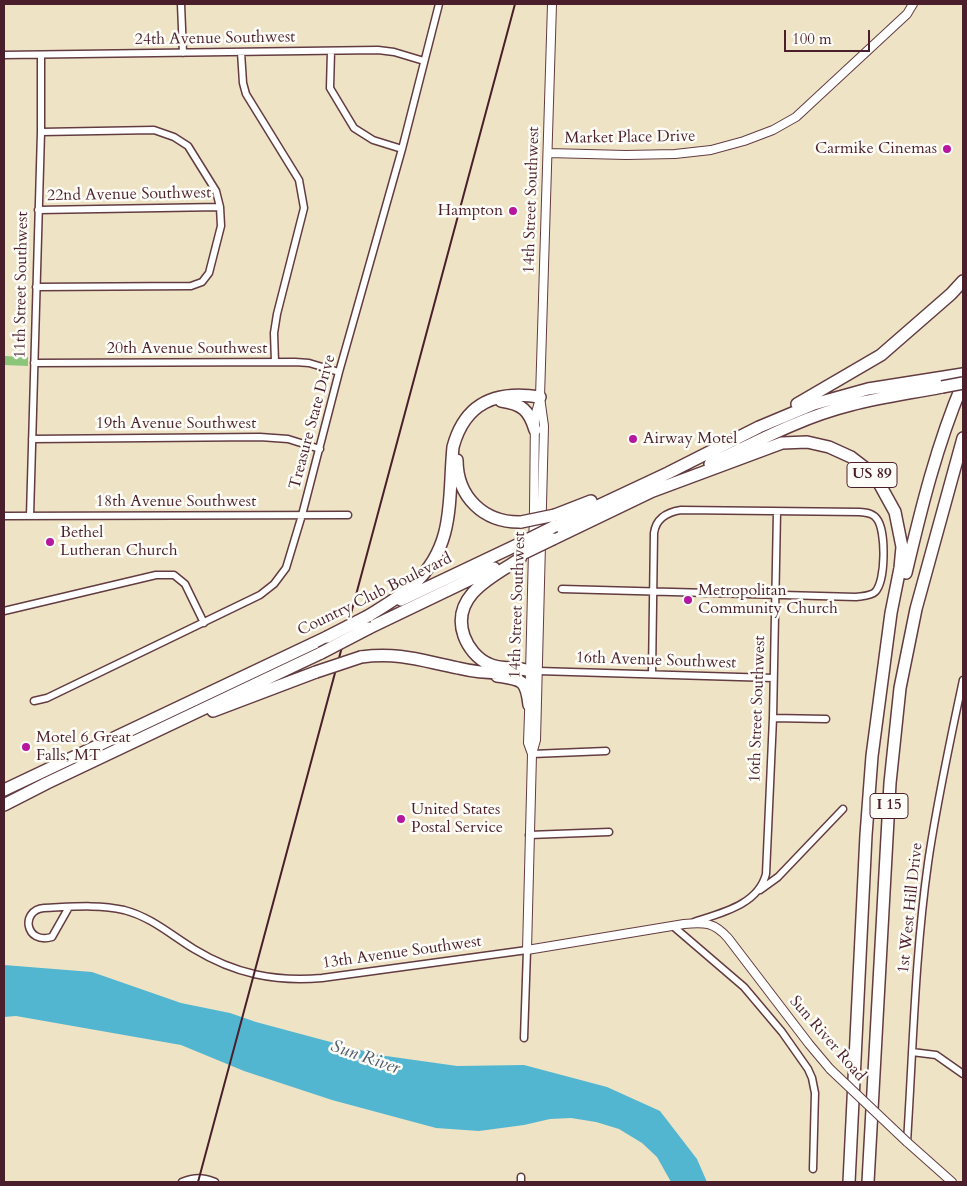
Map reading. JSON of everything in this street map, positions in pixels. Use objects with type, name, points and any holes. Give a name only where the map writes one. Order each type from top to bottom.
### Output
[{"type":"highway","points":[[759,428],[881,355],[951,294],[963,281]]},
{"type":"highway","points":[[653,492],[766,436],[812,417],[941,382],[963,374]]},
{"type":"highway","points":[[759,428],[805,408],[838,397],[868,390],[941,382],[963,383]]},
{"type":"highway","name":"I 15","points":[[848,1182],[866,835],[878,702],[914,540],[934,466],[963,383]]},
{"type":"highway","points":[[368,616],[415,584],[440,551],[448,516],[453,447],[456,436],[469,416],[481,405],[503,396],[524,394],[540,396]]},
{"type":"highway","points":[[540,396],[524,400],[502,401],[482,411],[472,419],[464,431],[458,453],[458,472],[466,495],[480,510],[494,518],[511,522],[555,520]]},
{"type":"highway","points":[[502,401],[514,403],[524,408],[530,414],[535,430]]},
{"type":"highway","name":"Country Club Boulevard","points":[[4,805],[46,783],[321,653],[520,553],[555,520],[668,473],[759,428]]},
{"type":"highway","name":"I 15","points":[[868,1182],[890,783],[900,688],[916,609],[963,438]]},
{"type":"highway","name":"US 89","points":[[653,492],[782,443],[807,442],[829,447],[850,457],[864,467],[879,483],[889,498],[895,512],[902,547],[878,702]]},
{"type":"highway","name":"Country Club Boulevard","points":[[4,790],[368,616],[549,541],[653,492]]},
{"type":"highway","points":[[520,553],[474,591],[464,610],[462,631],[470,649],[484,661],[498,667],[520,667],[534,671]]},
{"type":"highway","points":[[173,723],[190,720],[316,672],[377,655],[406,656],[459,669],[476,671],[520,673],[534,671]]},
{"type":"highway","points":[[476,671],[517,679],[525,687],[529,705]]},
{"type":"street","points":[[181,4],[184,53]]},
{"type":"street","name":"Treasure State Drive","points":[[34,701],[46,698],[260,595],[274,584],[286,568],[402,149],[440,4]]},
{"type":"street","name":"14th Street Southwest","points":[[532,754],[528,743],[529,705],[534,671],[544,426],[540,396],[552,4]]},
{"type":"street","name":"Market Place Drive","points":[[548,153],[675,154],[711,150],[744,141],[773,130],[796,118],[906,14],[912,4]]},
{"type":"street","name":"24th Avenue Southwest","points":[[4,55],[378,50],[394,52],[424,61]]},
{"type":"street","points":[[331,51],[330,88],[354,128],[373,140],[402,149]]},
{"type":"street","points":[[241,52],[243,83],[246,94],[298,180],[304,208],[277,314],[274,333],[275,362]]},
{"type":"street","name":"11th Street Southwest","points":[[30,516],[41,55]]},
{"type":"street","points":[[36,287],[191,286],[202,282],[209,273],[220,226],[220,207],[216,191],[188,146],[174,137],[154,130],[40,132]]},
{"type":"street","name":"22nd Avenue Southwest","points":[[38,210],[220,207]]},
{"type":"street","name":"20th Avenue Southwest","points":[[34,363],[275,362],[309,364],[339,372]]},
{"type":"street","name":"14th Street Southwest","points":[[524,1038],[532,754],[536,740],[534,671],[535,416],[540,396]]},
{"type":"street","name":"19th Avenue Southwest","points":[[32,439],[260,437],[288,439],[320,449]]},
{"type":"street","points":[[562,589],[654,592],[775,596],[856,597],[869,595],[875,592],[880,583],[884,557],[884,534],[878,520],[872,514],[860,512],[682,510],[671,512],[661,518],[655,526],[654,592],[652,674]]},
{"type":"street","name":"16th Street Southwest","points":[[759,891],[766,874],[773,718],[777,512]]},
{"type":"street","name":"18th Avenue Southwest","points":[[4,516],[348,515]]},
{"type":"street","points":[[4,611],[156,575],[174,575],[185,584],[204,623]]},
{"type":"street","name":"16th Avenue Southwest","points":[[534,671],[773,678]]},
{"type":"street","name":"1st West Hill Drive","points":[[907,1142],[920,934],[928,864],[942,778],[963,680]]},
{"type":"street","points":[[773,718],[826,719]]},
{"type":"street","points":[[532,754],[606,751]]},
{"type":"street","points":[[759,891],[778,877],[844,810]]},
{"type":"street","points":[[529,835],[609,832]]},
{"type":"street","name":"13th Avenue Southwest","points":[[69,907],[52,937],[36,936],[31,932],[29,926],[30,915],[39,908],[69,907],[99,906],[124,910],[164,927],[194,949],[220,963],[268,978],[296,980],[527,950],[674,927],[718,914],[748,900],[759,891]]},
{"type":"street","name":"Sun River Road","points":[[684,924],[701,922],[720,930],[808,1044],[830,1069],[952,1182]]},
{"type":"street","points":[[674,927],[744,987],[782,1032],[808,1069],[815,1094],[813,1169]]},
{"type":"street","points":[[912,1052],[936,1055],[963,1074]]},
{"type":"street","points":[[182,1182],[193,1178],[204,1178],[215,1182]]},
{"type":"green space","points":[[4,356],[28,357],[28,366],[4,365]]},
{"type":"water","name":"Sun River","points":[[4,965],[92,972],[181,1003],[230,1013],[256,1022],[379,1055],[457,1066],[524,1065],[607,1087],[660,1111],[697,1159],[707,1182],[671,1182],[657,1157],[642,1143],[619,1129],[596,1122],[571,1118],[550,1119],[524,1125],[479,1131],[436,1128],[332,1100],[244,1071],[181,1045],[16,1016],[4,1017]]},
{"type":"railway","points":[[198,1182],[515,4]]},
{"type":"place","name":"Carmike Cinemas","points":[[947,149]]},
{"type":"place","name":"Hampton","points":[[513,211]]},
{"type":"place","name":"Airway Motel","points":[[633,439]]},
{"type":"place","name":"Bethel Lutheran Church","points":[[50,542]]},
{"type":"place","name":"Metropolitan Community Church","points":[[688,600]]},
{"type":"place","name":"Motel 6 Great Falls, MT","points":[[26,747]]},
{"type":"place","name":"United States Postal Service","points":[[401,819]]}]
